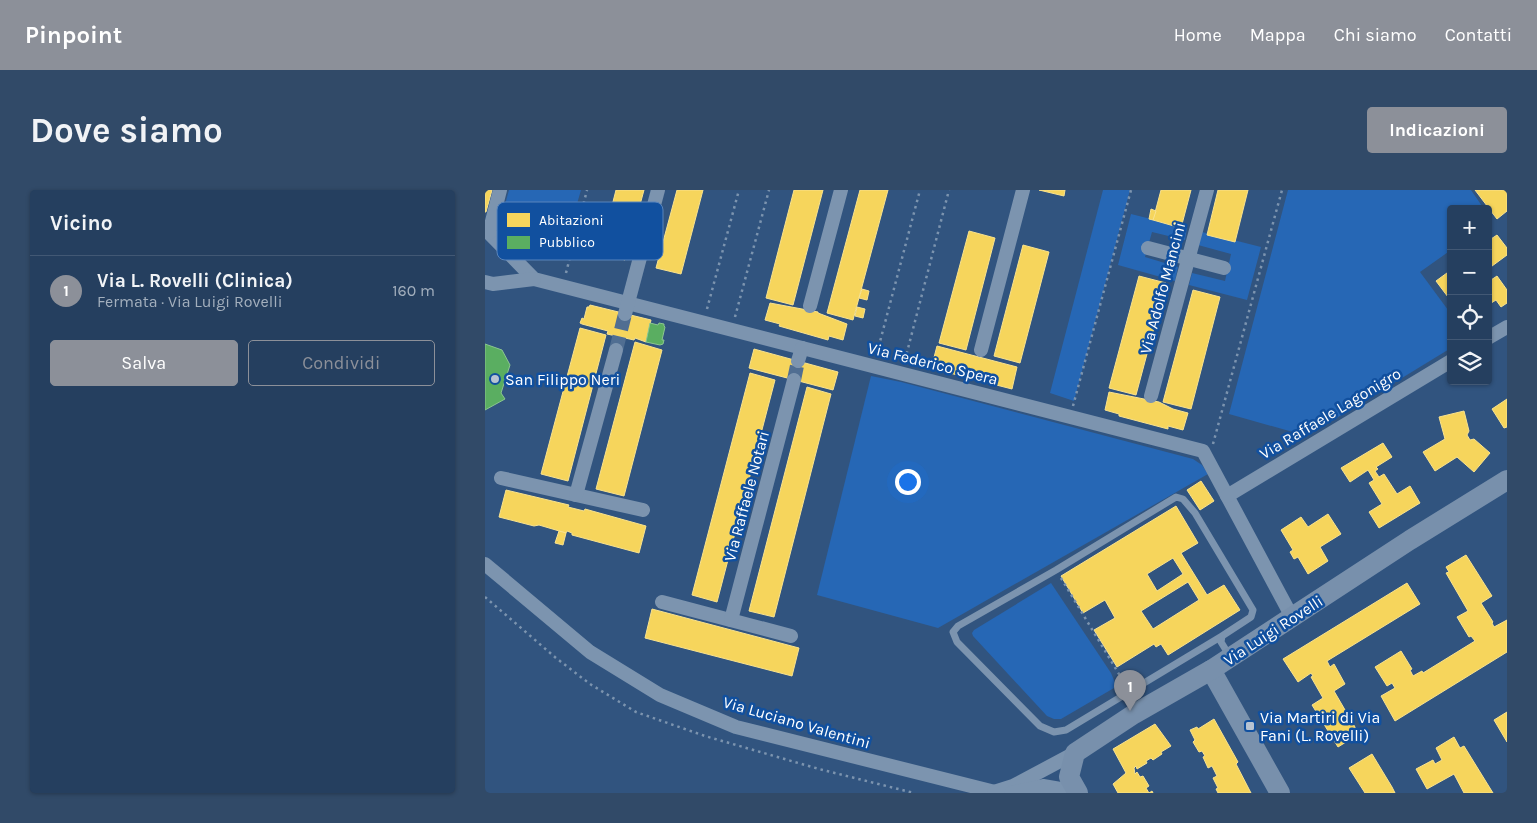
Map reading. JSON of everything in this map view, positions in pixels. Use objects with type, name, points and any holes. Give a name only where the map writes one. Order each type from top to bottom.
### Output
[{"type":"street","points":[[497,243],[487,233],[500,190]]},
{"type":"street","points":[[810,306],[841,190]]},
{"type":"street","points":[[981,350],[1023,190]]},
{"type":"street","name":"Via Adolfo Mancini","points":[[1151,396],[1207,190]]},
{"type":"street","points":[[1148,248],[1224,268]]},
{"type":"street","points":[[515,260],[534,279]]},
{"type":"street","points":[[627,309],[640,260]]},
{"type":"street","points":[[485,282],[493,284],[534,279]]},
{"type":"street","name":"Via Federico Spera","points":[[534,279],[627,309],[732,330],[800,355],[874,366],[1203,451],[1292,617]]},
{"type":"street","points":[[1492,336],[1507,327]]},
{"type":"street","points":[[576,495],[616,350]]},
{"type":"street","name":"Via Raffaele Lagonigro","points":[[1227,496],[1447,363]]},
{"type":"street","name":"Via Raffaele Notari","points":[[731,620],[794,380]]},
{"type":"street","points":[[501,478],[643,510]]},
{"type":"street","name":"Via Luigi Rovelli","points":[[1075,753],[1134,714],[1231,658],[1507,480]]},
{"type":"street","name":"Via Luciano Valentini","points":[[485,564],[590,652],[660,695],[736,727],[997,793]]},
{"type":"street","points":[[663,602],[791,636]]},
{"type":"street","points":[[1211,670],[1280,793]]},
{"type":"street","points":[[997,793],[1075,753]]},
{"type":"street","points":[[1075,753],[1069,776],[1078,792]]},
{"type":"street","points":[[1010,793],[1043,786],[1078,792]]},
{"type":"lane","points":[[1176,497],[1183,499],[1195,513],[1253,610],[1251,616],[1222,636],[1066,730],[1054,732],[1041,726],[957,642],[953,632],[958,626],[1056,570],[1176,497]]},
{"type":"lane","points":[[1222,636],[1221,642],[1231,658]]},
{"type":"path","points":[[704,323],[739,190]]},
{"type":"path","points":[[732,330],[769,190]]},
{"type":"path","points":[[874,366],[920,190]]},
{"type":"path","points":[[901,373],[949,190]]},
{"type":"path","points":[[1070,417],[1131,190]]},
{"type":"path","points":[[1208,460],[1282,190]]},
{"type":"path","points":[[563,287],[570,260]]},
{"type":"path","points":[[1056,570],[1130,692]]},
{"type":"shaded area","points":[[509,190],[581,190],[578,202],[506,202]]},
{"type":"shaded area","points":[[1103,190],[1130,190],[1074,401],[1050,393]]},
{"type":"shaded area","points":[[1288,190],[1471,190],[1481,205],[1447,205],[1447,253],[1420,272],[1447,309],[1447,350],[1307,436],[1229,414]]},
{"type":"shaded area","points":[[1131,214],[1187,228],[1185,240],[1152,232],[1145,257],[1178,267],[1175,281],[1118,265]]},
{"type":"shaded area","points":[[1202,232],[1261,247],[1247,300],[1189,285],[1192,273],[1225,281],[1231,254],[1198,245]]},
{"type":"shaded area","points":[[871,376],[901,382],[1193,459],[1202,465],[1208,474],[938,628],[817,595]]},
{"type":"shaded area","points":[[1051,583],[1111,673],[1116,685],[1114,688],[1061,719],[1047,716],[972,633]]},
{"type":"building: Abitazioni","points":[[485,190],[492,190],[486,212],[485,212]]},
{"type":"building: Abitazioni","points":[[616,190],[644,190],[641,202],[613,202]]},
{"type":"building: Abitazioni","points":[[677,190],[703,190],[681,274],[656,268],[658,260],[663,260],[663,242]]},
{"type":"building: Abitazioni","points":[[794,190],[823,190],[793,305],[766,298]]},
{"type":"building: Abitazioni","points":[[860,190],[888,190],[853,320],[827,313]]},
{"type":"building: Abitazioni","points":[[1039,190],[1065,190],[1064,196]]},
{"type":"building: Abitazioni","points":[[1161,190],[1191,190],[1181,228],[1153,220]]},
{"type":"building: Abitazioni","points":[[1218,190],[1248,190],[1235,242],[1207,235]]},
{"type":"building: Abitazioni","points":[[1475,190],[1507,190],[1507,211],[1497,219],[1492,212],[1492,205],[1486,205]]},
{"type":"building: Abitazioni","points":[[1151,209],[1156,211],[1153,220],[1149,219]]},
{"type":"building: Abitazioni","points":[[969,231],[995,238],[966,350],[939,343]]},
{"type":"building: Abitazioni","points":[[1497,235],[1507,248],[1507,255],[1492,266],[1492,250],[1492,238]]},
{"type":"building: Abitazioni","points":[[1023,245],[1049,252],[1020,363],[994,356]]},
{"type":"building: Abitazioni","points":[[1447,273],[1447,296],[1436,281]]},
{"type":"building: Abitazioni","points":[[1139,276],[1166,283],[1136,395],[1109,388]]},
{"type":"building: Abitazioni","points":[[1497,276],[1507,290],[1507,303],[1501,307],[1496,300],[1492,302],[1492,279]]},
{"type":"building: Abitazioni","points":[[862,289],[869,291],[867,300],[859,298]]},
{"type":"building: Abitazioni","points":[[1193,290],[1220,297],[1191,409],[1163,402]]},
{"type":"building: Abitazioni","points":[[770,303],[818,312],[847,324],[843,340],[829,336],[828,340],[765,320]]},
{"type":"building: Abitazioni","points":[[590,305],[651,320],[646,342],[635,338],[634,340],[607,334],[608,331],[580,323],[582,318],[584,319],[587,307]]},
{"type":"building: Abitazioni","points":[[857,307],[865,309],[863,318],[855,316]]},
{"type":"building: Abitazioni","points":[[580,328],[606,335],[568,481],[541,474]]},
{"type":"building: Abitazioni","points":[[635,342],[662,350],[624,496],[596,489]]},
{"type":"building: Abitazioni","points":[[937,346],[1017,367],[1012,389],[934,369],[935,366],[932,365]]},
{"type":"building: Abitazioni","points":[[754,349],[838,372],[833,390],[749,368]]},
{"type":"building: Abitazioni","points":[[750,373],[775,380],[717,602],[692,595]]},
{"type":"building: Abitazioni","points":[[807,387],[831,394],[774,617],[749,611]]},
{"type":"building: Abitazioni","points":[[1109,392],[1159,402],[1173,409],[1188,413],[1183,430],[1168,426],[1168,429],[1119,416],[1119,414],[1105,410]]},
{"type":"building: Abitazioni","points":[[1507,399],[1507,427],[1504,428],[1492,409]]},
{"type":"building: Abitazioni","points":[[1464,411],[1469,431],[1467,435],[1470,440],[1474,439],[1490,453],[1474,472],[1457,457],[1435,471],[1423,452],[1445,439],[1439,417]]},
{"type":"building: Abitazioni","points":[[1383,443],[1392,457],[1376,467],[1378,469],[1375,471],[1379,477],[1384,474],[1397,494],[1410,486],[1420,503],[1379,528],[1369,512],[1382,504],[1369,483],[1374,480],[1368,470],[1350,482],[1341,468]]},
{"type":"building: Abitazioni","points":[[1201,481],[1214,501],[1200,510],[1187,490]]},
{"type":"building: Abitazioni","points":[[506,490],[646,526],[639,553],[572,535],[572,533],[567,531],[566,533],[539,525],[534,526],[499,517]]},
{"type":"building: Abitazioni","points":[[1176,506],[1198,543],[1181,553],[1207,595],[1224,585],[1240,610],[1168,655],[1161,644],[1156,647],[1154,644],[1117,667],[1094,630],[1115,618],[1105,600],[1083,613],[1061,576]],"holes":[[[1173,558],[1183,574],[1157,591],[1147,574]],[[1188,582],[1199,600],[1153,629],[1141,611]]]},
{"type":"building: Abitazioni","points":[[1328,514],[1341,534],[1320,547],[1328,561],[1308,574],[1298,557],[1294,559],[1290,552],[1293,550],[1281,530],[1301,517],[1308,527]]},
{"type":"building: Abitazioni","points":[[559,531],[566,533],[563,545],[555,543]]},
{"type":"building: Abitazioni","points":[[1466,555],[1492,596],[1481,603],[1493,622],[1494,627],[1507,620],[1507,652],[1395,721],[1381,696],[1395,688],[1392,683],[1387,686],[1375,667],[1401,651],[1412,669],[1410,670],[1413,676],[1422,671],[1423,673],[1475,641],[1471,636],[1469,637],[1457,617],[1468,611],[1446,573],[1449,572],[1446,567]]},
{"type":"building: Abitazioni","points":[[1407,583],[1420,604],[1327,661],[1330,667],[1334,664],[1345,684],[1334,691],[1359,734],[1338,747],[1312,705],[1323,698],[1311,677],[1313,676],[1311,673],[1298,682],[1283,659]]},
{"type":"building: Abitazioni","points":[[652,609],[799,648],[792,676],[645,638]]},
{"type":"building: Abitazioni","points":[[1507,712],[1507,742],[1494,720]]},
{"type":"building: Abitazioni","points":[[1214,719],[1238,762],[1236,764],[1251,793],[1218,793],[1216,789],[1218,788],[1213,778],[1217,776],[1212,766],[1208,768],[1203,757],[1205,756],[1202,751],[1199,752],[1193,742],[1195,740],[1190,730],[1197,727],[1198,729]]},
{"type":"building: Abitazioni","points":[[1155,724],[1171,746],[1153,760],[1151,758],[1137,769],[1136,766],[1134,768],[1135,774],[1137,772],[1140,777],[1143,776],[1149,786],[1146,788],[1149,793],[1118,793],[1113,784],[1126,773],[1113,749]]},
{"type":"building: Abitazioni","points":[[1454,737],[1460,748],[1464,746],[1493,793],[1464,793],[1454,774],[1427,789],[1416,769],[1433,760],[1435,764],[1442,760],[1436,748]]},
{"type":"building: Abitazioni","points":[[1372,754],[1395,793],[1365,793],[1349,768]]},
{"type":"building: Pubblico","points":[[650,323],[664,324],[663,344],[646,342]]},
{"type":"building: Pubblico","name":"San Filippo Neri","points":[[485,344],[502,350],[510,365],[501,393],[505,399],[485,410]]},
{"type":"tunnel","points":[[616,350],[625,314]]},
{"type":"tunnel","points":[[794,380],[798,361]]},
{"type":"place","name":"San Filippo Neri","points":[[495,379]]},
{"type":"place","name":"Via L. Rovelli (Clinica)","points":[[1130,711]]},
{"type":"place","name":"Via Martiri di Via Fani (L. Rovelli)","points":[[1250,726]]}]
